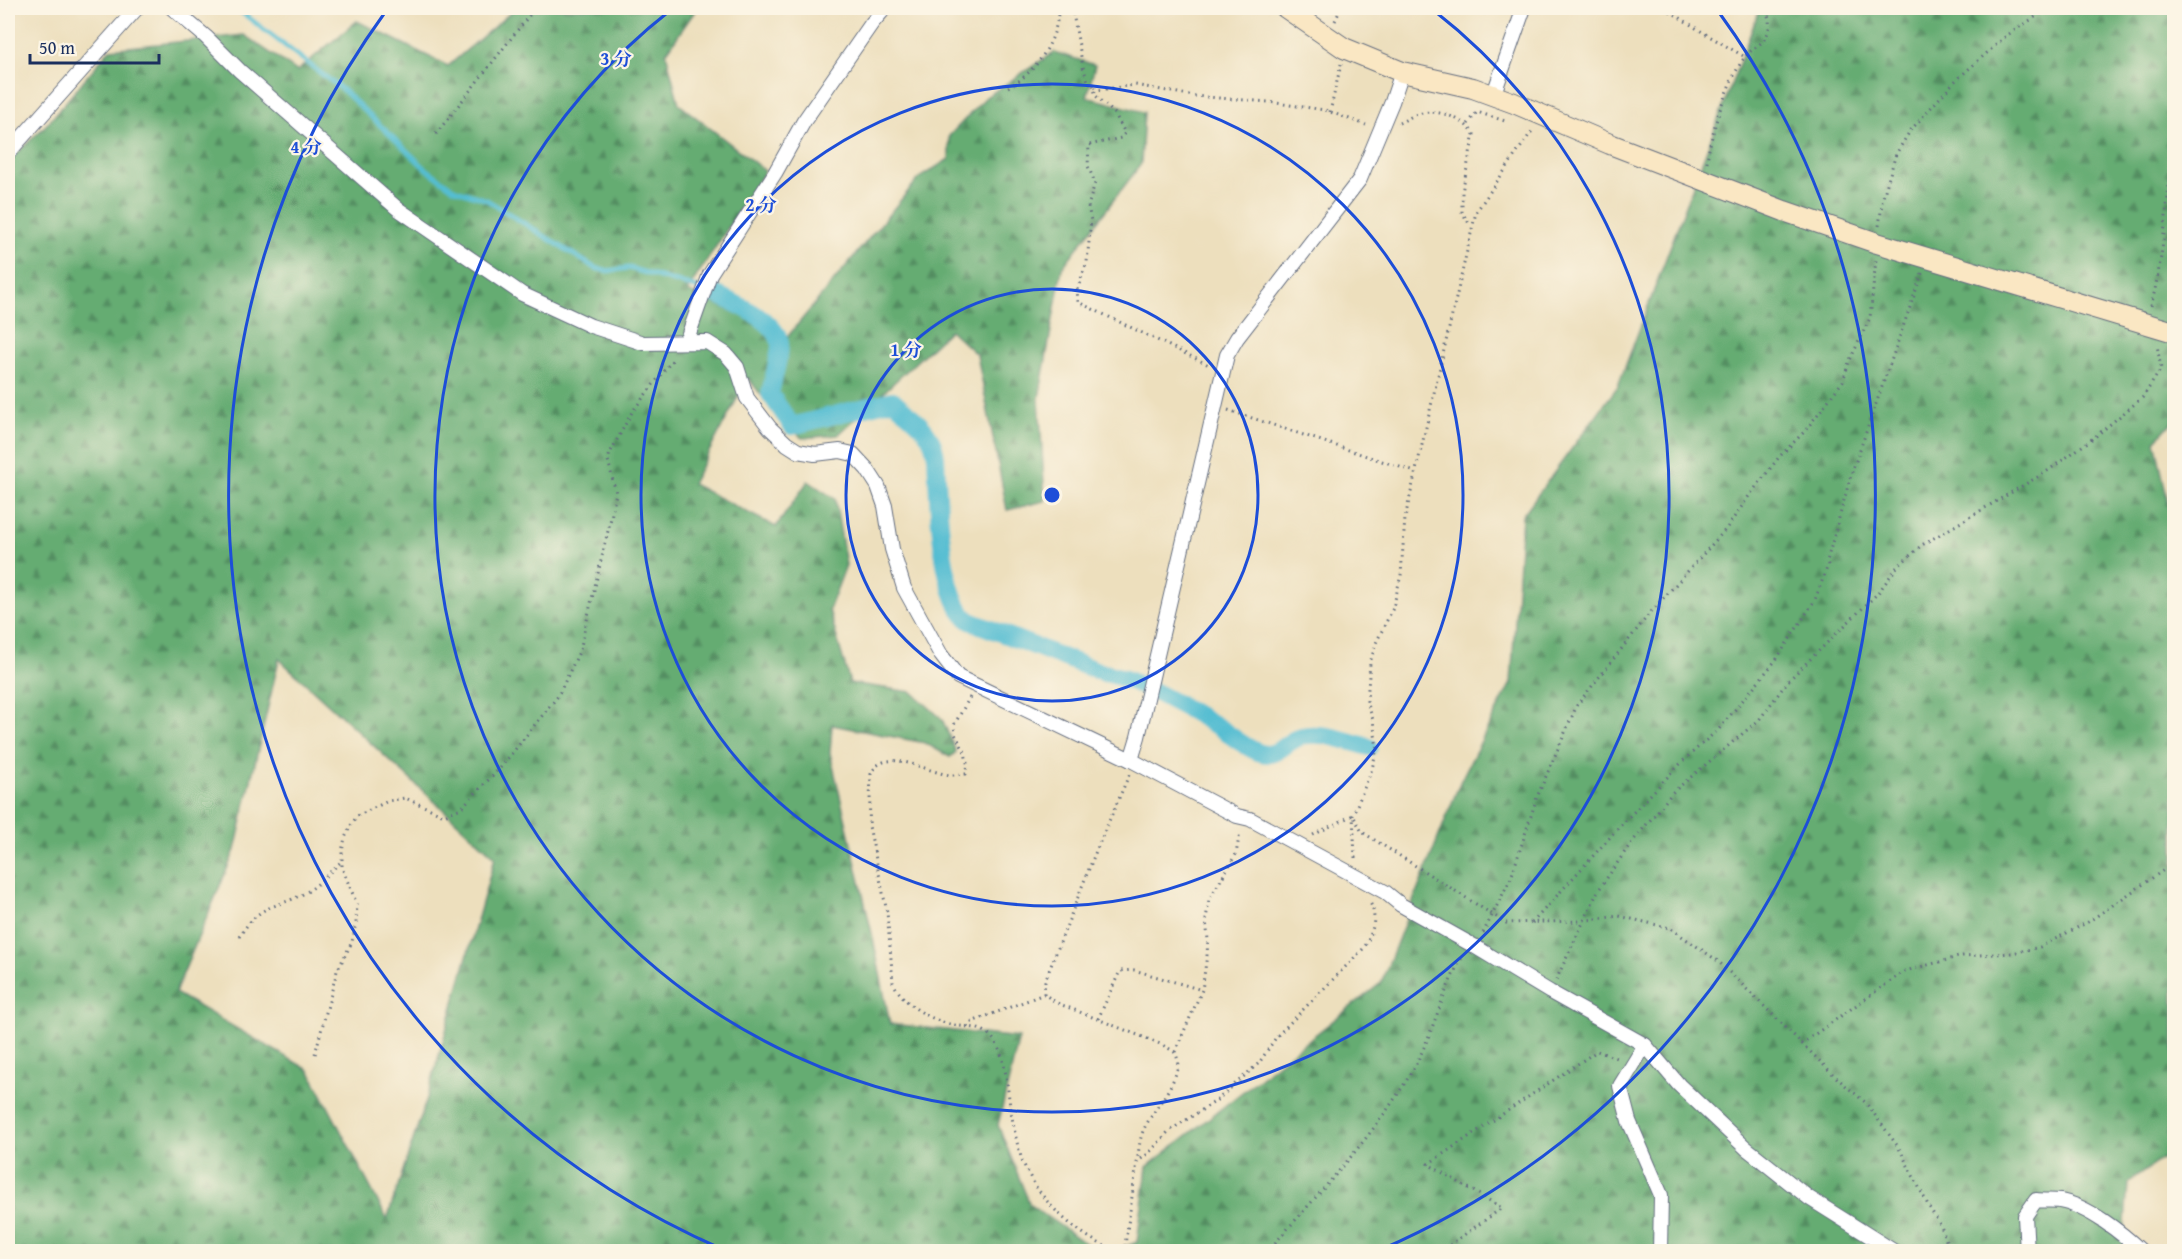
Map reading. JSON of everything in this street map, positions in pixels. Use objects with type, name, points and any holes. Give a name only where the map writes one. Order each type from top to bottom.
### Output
[{"type":"street","points":[[8,153],[137,8]]},
{"type":"street","points":[[172,8],[206,37],[240,71],[398,209],[522,294],[591,326],[643,343],[707,342],[726,354],[737,367],[747,398],[770,428],[787,444],[798,451],[815,454],[840,452],[853,454],[878,486],[885,506],[892,549],[904,588],[941,655],[958,677],[1133,761],[1242,818],[1250,819],[1385,892],[1401,905],[1645,1045],[1679,1085],[1746,1148],[1809,1198],[1895,1251]]},
{"type":"street","points":[[686,342],[710,274],[775,173],[804,121],[872,23],[885,8]]},
{"type":"street","points":[[1286,8],[1344,48],[1402,72],[1473,88],[1784,211],[1876,243],[2175,332]]},
{"type":"street","points":[[1493,96],[1524,8]]},
{"type":"street","points":[[1133,761],[1227,354],[1236,338],[1360,179],[1402,72]]},
{"type":"street","points":[[1645,1045],[1620,1086],[1629,1121],[1661,1196],[1660,1251]]},
{"type":"street","points":[[2027,1251],[2025,1216],[2036,1200],[2061,1201],[2086,1211],[2129,1239],[2142,1251]]},
{"type":"path","points":[[436,134],[535,8]]},
{"type":"path","points":[[1008,87],[1029,73],[1050,43],[1057,24],[1058,8]]},
{"type":"path","points":[[1072,8],[1083,67],[1088,81],[1098,90],[1135,85],[1173,94],[1263,101],[1330,112],[1362,122],[1379,134]]},
{"type":"path","points":[[1665,8],[1745,57]]},
{"type":"path","points":[[1706,180],[1709,143],[1735,73],[1745,57],[1765,38],[1770,23],[1766,8]]},
{"type":"path","points":[[1268,1251],[1364,1142],[1386,1113],[1413,1070],[1457,966],[1465,953],[1482,936],[1511,878],[1538,797],[1577,705],[1650,613],[1726,529],[1780,456],[1805,431],[1843,381],[1849,362],[1870,318],[1876,243],[1883,197],[1896,154],[1910,131],[1953,83],[1980,59],[2006,36],[2049,8]]},
{"type":"path","points":[[1330,112],[1344,48]]},
{"type":"path","points":[[1094,85],[1096,96],[1115,114],[1125,133],[1121,138],[1089,146],[1088,166],[1095,183],[1088,206],[1091,221],[1087,262],[1077,290],[1078,302],[1223,372]]},
{"type":"path","points":[[1397,124],[1423,112],[1451,116],[1468,125],[1474,134],[1462,192],[1462,212],[1470,225]]},
{"type":"path","points":[[1137,1162],[1149,1153],[1169,1131],[1215,1101],[1259,1063],[1277,1036],[1364,948],[1373,932],[1373,906],[1361,889],[1355,856],[1353,815],[1372,769],[1377,748],[1373,720],[1366,701],[1370,663],[1376,643],[1393,608],[1401,575],[1405,518],[1476,212],[1543,115]]},
{"type":"path","points":[[1550,992],[1598,891],[1629,846],[1673,792],[1759,720],[1788,681],[1878,593],[1897,567],[1922,545],[2046,472],[2096,436],[2143,396],[2162,369],[2150,307],[2157,280],[2175,128]]},
{"type":"path","points":[[1532,923],[1623,823],[1685,759],[1719,729],[1776,660],[1815,600],[1828,565],[1827,561],[1851,475],[1928,257]]},
{"type":"path","points":[[315,1054],[337,971],[352,942],[356,924],[357,904],[342,868],[342,851],[350,827],[357,816],[388,801],[405,798],[444,815],[461,808],[501,767],[542,719],[558,696],[580,650],[612,518],[616,493],[608,460],[610,453],[632,412],[686,342]]},
{"type":"path","points":[[1215,406],[1415,472]]},
{"type":"path","points":[[977,686],[954,725],[955,734],[965,752],[966,774],[950,775],[910,762],[881,762],[874,766],[871,774],[869,826],[886,912],[893,982],[908,1003],[925,1014],[949,1024],[988,1032],[997,1045],[1017,1143],[1028,1174],[1047,1200],[1072,1226],[1102,1246],[1119,1251]]},
{"type":"path","points":[[1044,994],[1045,981],[1133,761]]},
{"type":"path","points":[[1353,815],[1362,832],[1506,923],[1583,921],[1619,916],[1670,928],[1718,961],[1801,1044],[1866,1103],[1899,1148],[1941,1226],[1950,1251]]},
{"type":"path","points":[[1279,836],[1292,833],[1315,835],[1353,815]]},
{"type":"path","points":[[1175,1052],[1202,990],[1208,955],[1206,919],[1209,900],[1236,854],[1242,818]]},
{"type":"path","points":[[239,937],[249,922],[262,910],[304,893],[318,884],[342,861]]},
{"type":"path","points":[[1801,1044],[1905,971],[1962,956],[2012,953],[2040,947],[2088,922],[2175,863]]},
{"type":"path","points":[[1098,1019],[1120,971],[1134,970],[1202,990]]},
{"type":"path","points":[[967,1027],[969,1023],[1044,994]]},
{"type":"path","points":[[1044,994],[1057,1003],[1163,1045],[1175,1052],[1179,1064],[1176,1077],[1143,1132],[1124,1251]]},
{"type":"path","points":[[1440,1251],[1502,1208],[1428,1164],[1598,1051],[1633,1065]]},
{"type":"green space","points":[[516,8],[697,8],[666,53],[679,104],[765,171],[687,291],[788,336],[919,178],[949,159],[949,136],[986,97],[1054,52],[1095,65],[1087,97],[1144,112],[1141,164],[1062,268],[1039,398],[1045,501],[1007,510],[977,355],[950,330],[838,435],[802,438],[772,409],[748,378],[692,484],[776,527],[808,481],[835,499],[846,565],[829,610],[850,683],[912,692],[942,719],[956,752],[950,757],[925,743],[832,725],[830,753],[873,938],[890,1024],[1019,1038],[998,1125],[1030,1205],[1097,1251],[8,1252],[8,162],[49,122],[110,49],[244,35],[297,71],[357,21],[448,66]],"holes":[[[279,659],[495,857],[427,1098],[387,1219],[309,1070],[175,993],[235,850]]]},
{"type":"green space","points":[[1760,8],[2174,8],[2174,420],[2155,441],[2170,512],[2174,517],[2174,1150],[2128,1183],[2123,1251],[1111,1252],[1137,1242],[1147,1167],[1381,983],[1461,780],[1511,683],[1522,516],[1618,386]]},
{"type":"waterway","points":[[236,8],[344,91],[425,168],[454,189],[487,200],[595,268],[607,271],[629,268],[697,288]]},
{"type":"waterway","points":[[709,291],[750,311],[761,318],[777,334],[780,347],[770,394],[792,426],[893,400],[926,431],[936,456],[939,519],[946,569],[960,609],[970,621],[1103,673],[1128,680],[1205,719],[1258,752],[1270,754],[1296,738],[1310,735],[1336,738],[1369,747]]}]
